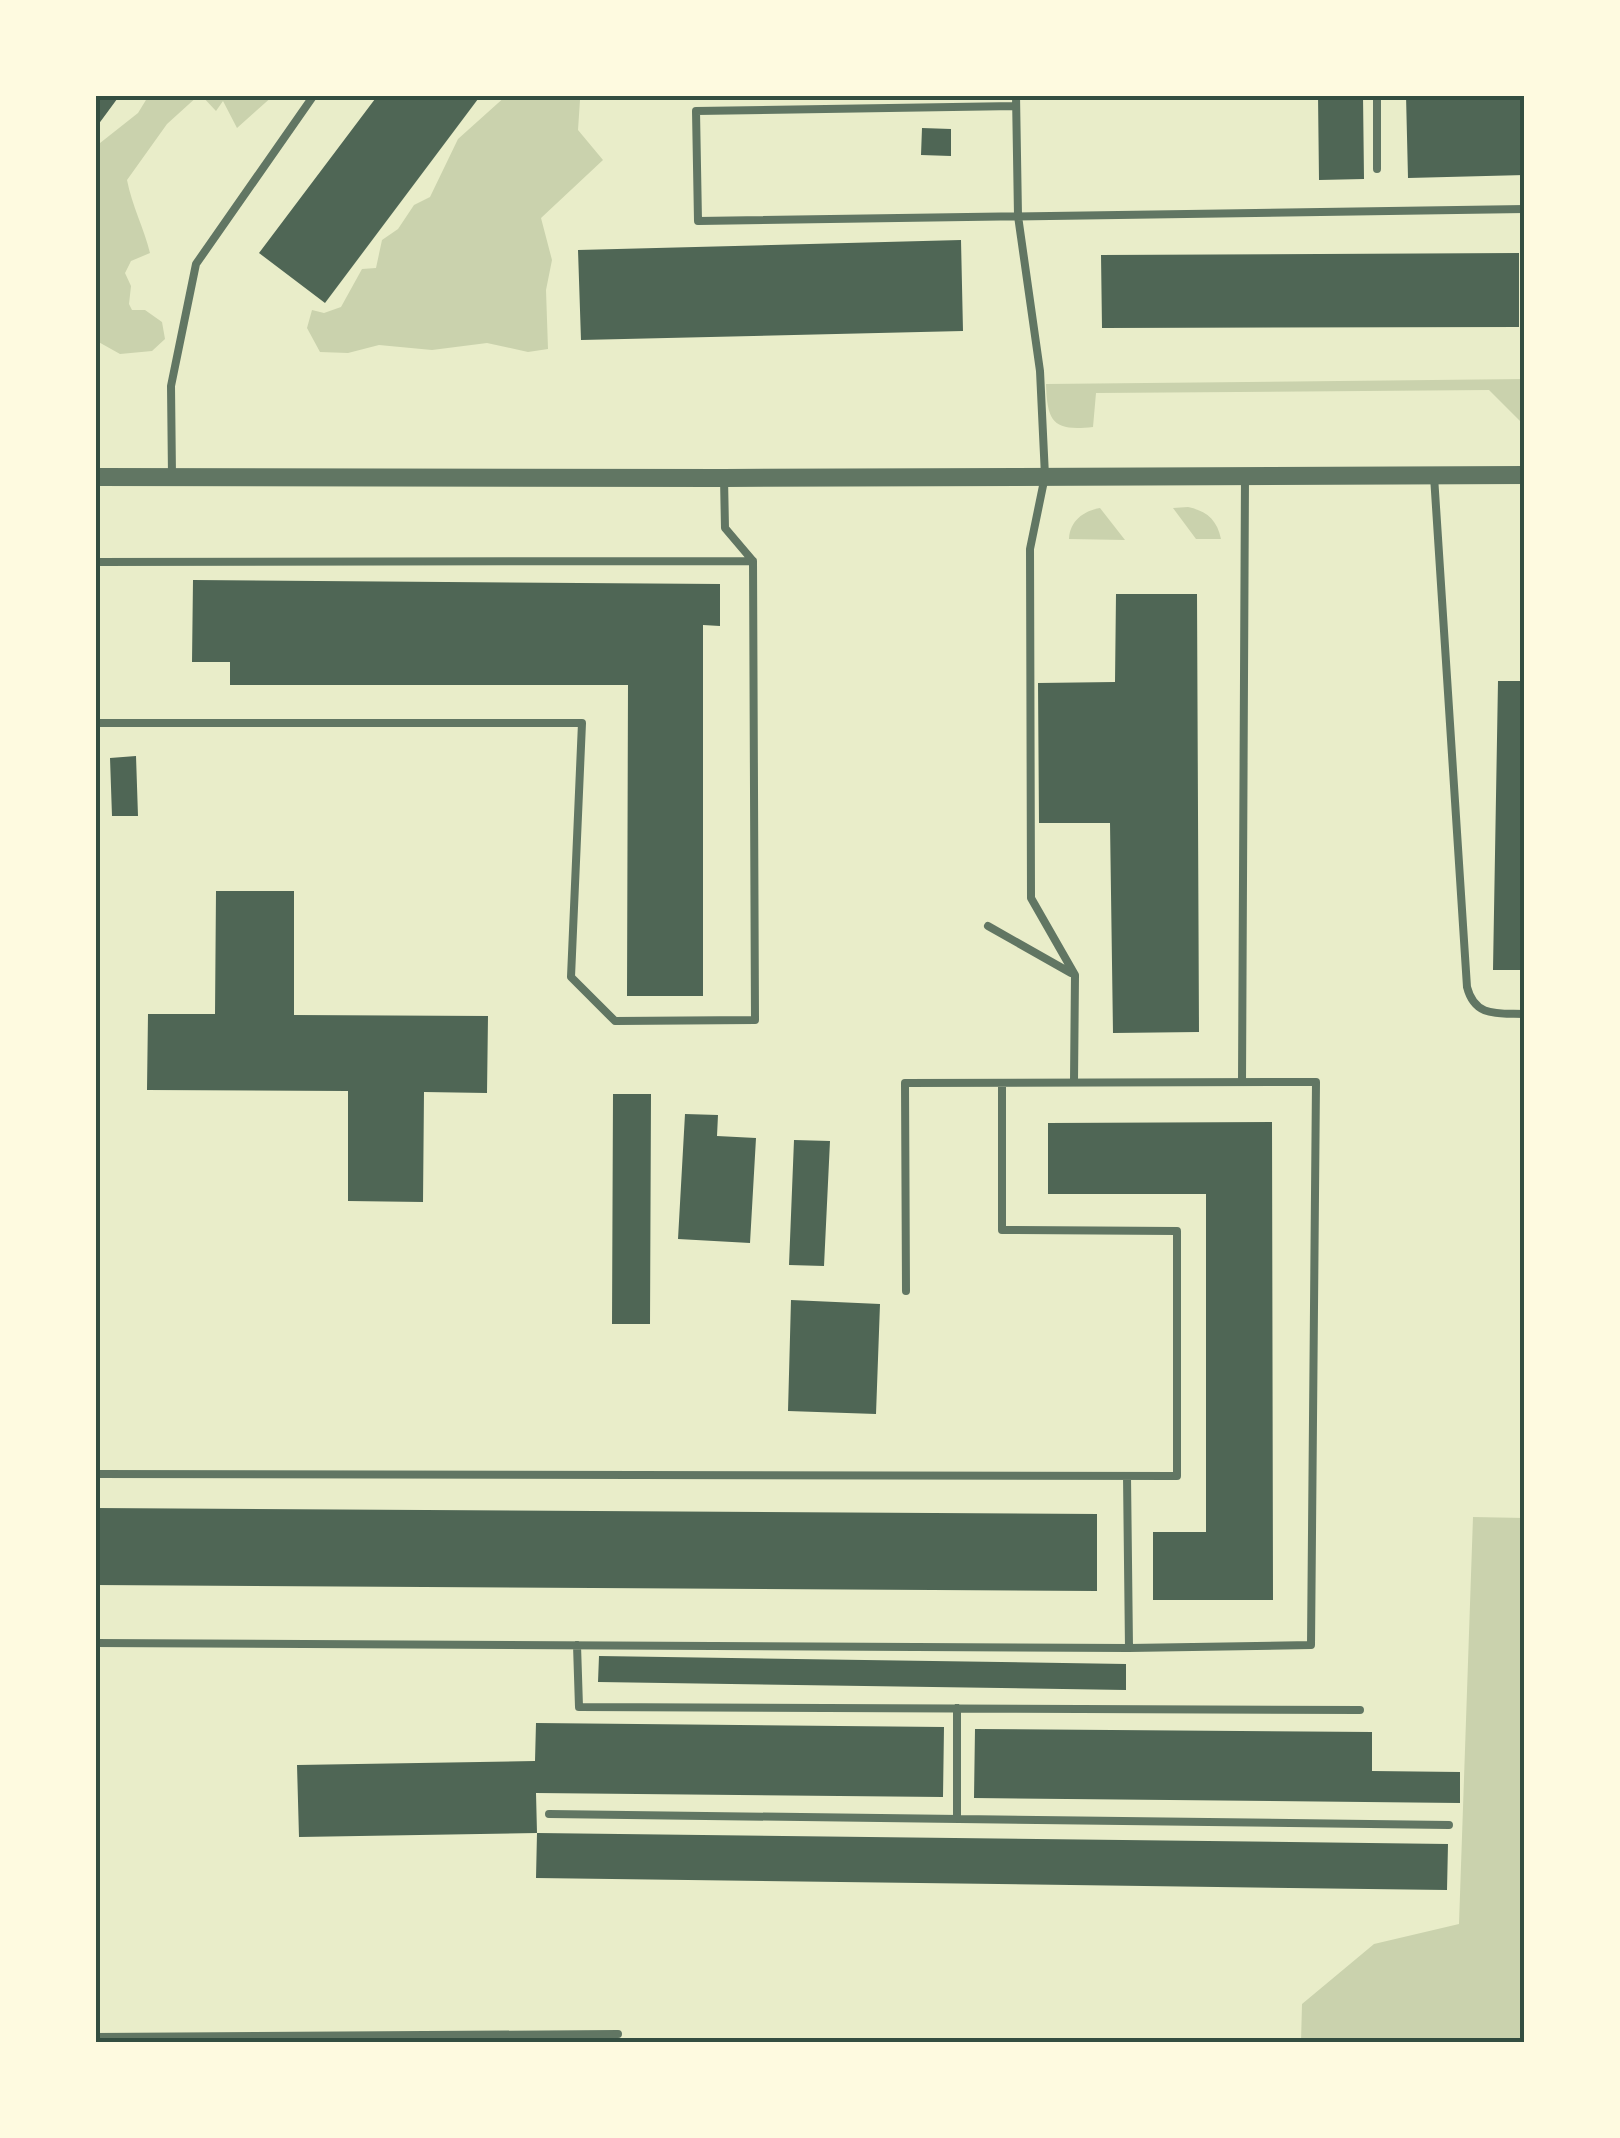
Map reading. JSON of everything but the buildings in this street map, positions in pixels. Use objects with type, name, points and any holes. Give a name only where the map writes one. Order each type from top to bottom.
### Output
[{"type":"street","points":[[95,477],[1525,475]]},
{"type":"lane","points":[[172,476],[171,386],[196,264],[314,95]]},
{"type":"lane","points":[[1016,95],[1018,216],[1040,372],[1044,476],[1030,549],[1031,898],[1075,975],[1074,1082]]},
{"type":"lane","points":[[1376,95],[1378,169]]},
{"type":"lane","points":[[1016,106],[696,110],[698,221],[1525,209]]},
{"type":"lane","points":[[1242,1082],[1244,476]]},
{"type":"lane","points":[[1434,476],[1467,987],[1470,1000],[1483,1011],[1525,1014]]},
{"type":"lane","points":[[95,723],[582,723],[571,977],[615,1021],[754,1020],[753,562],[725,528],[724,478]]},
{"type":"lane","points":[[95,562],[753,562]]},
{"type":"lane","points":[[988,926],[1075,975]]},
{"type":"lane","points":[[95,1642],[1129,1648],[1311,1645],[1316,1082],[905,1083],[906,1291]]},
{"type":"lane","points":[[95,1474],[1177,1476],[1177,1231],[1002,1230],[1002,1083]]},
{"type":"lane","points":[[1127,1476],[1129,1648]]},
{"type":"lane","points":[[577,1645],[579,1707],[1360,1710]]},
{"type":"lane","points":[[957,1708],[957,1819]]},
{"type":"lane","points":[[549,1814],[1449,1825]]},
{"type":"lane","points":[[95,2037],[618,2034]]},
{"type":"green space","points":[[149,95],[199,95],[167,124],[127,180],[150,253],[131,261],[125,273],[131,286],[129,304],[132,310],[145,310],[162,322],[165,339],[152,351],[120,354],[95,340],[95,147],[138,113]]},
{"type":"green space","points":[[201,95],[274,95],[237,128],[223,101],[216,111]]},
{"type":"green space","points":[[507,95],[588,95],[580,100],[578,130],[603,160],[541,218],[552,260],[546,290],[548,349],[528,352],[487,343],[432,350],[379,345],[348,353],[320,352],[307,328],[312,310],[324,313],[341,307],[362,269],[376,268],[382,240],[398,229],[414,205],[430,197],[458,139]]},
{"type":"green space","points":[[1525,379],[1524,425],[1489,390],[1096,393],[1093,427],[1070,428],[1051,416],[1046,384]]},
{"type":"green space","points":[[1188,507],[1210,517],[1221,539],[1196,539],[1173,508]]},
{"type":"green space","points":[[1100,508],[1125,540],[1069,539],[1078,518]]},
{"type":"green space","points":[[1473,1517],[1525,1518],[1525,2043],[1301,2043],[1302,2004],[1374,1944],[1459,1924]]}]
